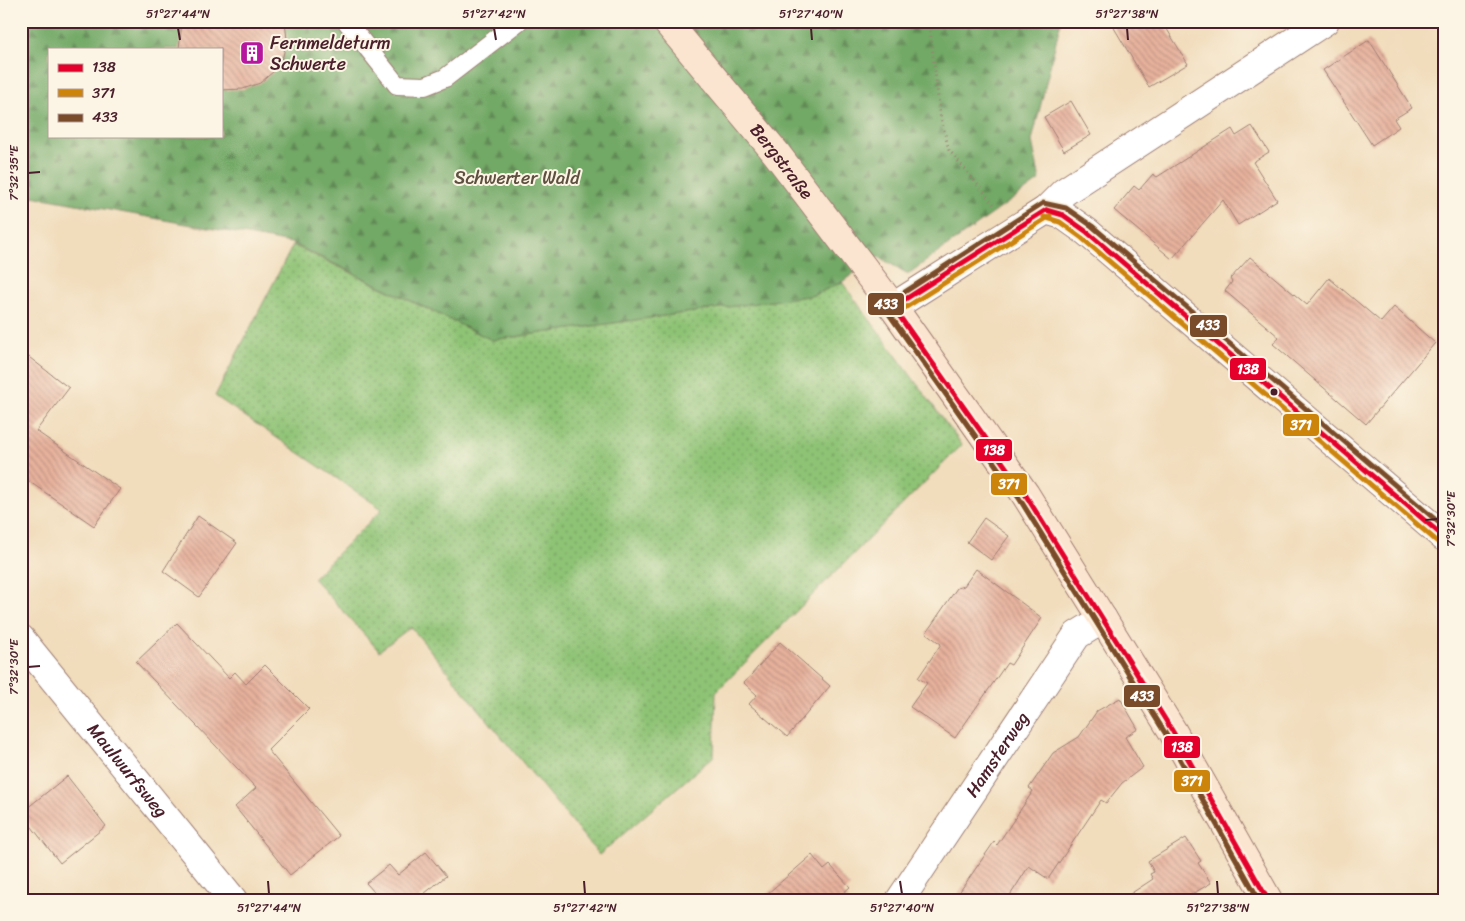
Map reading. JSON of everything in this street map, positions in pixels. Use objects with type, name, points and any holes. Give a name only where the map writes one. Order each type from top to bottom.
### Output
[{"type":"main road","name":"Bergstraße","points":[[666,21],[776,153],[893,306],[1025,494],[1173,732],[1268,900]]},
{"type":"street","points":[[893,306],[1046,210],[1064,192],[1325,21]]},
{"type":"street","points":[[1046,210],[1063,216],[1087,232],[1444,536]]},
{"type":"street","name":"Hamsterweg","points":[[900,900],[1077,635],[1103,619]]},
{"type":"street","name":"Maulwurfsweg","points":[[21,639],[233,900]]},
{"type":"lane","points":[[346,21],[397,85],[425,86],[445,78],[519,21]]},
{"type":"path","points":[[929,21],[940,114],[949,150],[1014,230]]},
{"type":"green space","name":"Schwerter Wald","points":[[21,21],[1061,21],[1032,141],[1040,180],[908,274],[877,256],[842,282],[814,295],[492,340],[291,243],[21,194]]},
{"type":"green space","points":[[293,245],[492,340],[814,295],[842,282],[962,445],[716,692],[714,756],[599,855],[411,627],[379,651],[313,578],[382,509],[215,396]]},
{"type":"building","name":"Fernmeldeturm Schwerte","points":[[182,21],[285,21],[287,40],[283,56],[274,71],[260,83],[243,89],[222,90],[222,48],[179,48]]},
{"type":"building","points":[[1110,21],[1162,21],[1188,64],[1149,87]]},
{"type":"building","points":[[1369,40],[1412,108],[1394,119],[1399,127],[1372,145],[1323,70]]},
{"type":"building","points":[[1071,101],[1091,135],[1064,151],[1044,117]]},
{"type":"building","points":[[1252,126],[1269,152],[1253,162],[1277,200],[1238,225],[1223,200],[1172,259],[1114,210],[1134,186],[1139,190],[1153,174],[1157,177],[1232,129],[1236,136]]},
{"type":"building","points":[[1250,257],[1307,305],[1329,278],[1381,322],[1394,307],[1435,343],[1366,424],[1273,344],[1279,337],[1225,291],[1232,282],[1230,279]]},
{"type":"building","points":[[21,351],[69,388],[36,431],[120,489],[94,526],[21,476]]},
{"type":"building","points":[[198,516],[237,543],[199,597],[163,571]]},
{"type":"building","points":[[984,518],[1009,536],[991,560],[967,542]]},
{"type":"building","points":[[976,569],[1042,618],[1011,665],[1007,663],[955,738],[910,707],[927,683],[918,678],[941,644],[926,633],[957,588],[964,586]]},
{"type":"building","points":[[177,623],[229,678],[235,672],[246,684],[265,665],[309,709],[268,750],[339,836],[290,875],[235,807],[256,788],[136,662]]},
{"type":"building","points":[[780,642],[830,686],[787,737],[749,704],[757,695],[744,683]]},
{"type":"building","points":[[1120,698],[1138,729],[1125,737],[1143,767],[1122,783],[1106,803],[1101,800],[1048,879],[1029,866],[1007,900],[954,900],[994,842],[997,845],[1033,791],[1029,788],[1053,753],[1079,737],[1097,711]]},
{"type":"building","points":[[67,776],[106,826],[60,863],[21,813]]},
{"type":"building","points":[[1186,838],[1201,861],[1198,863],[1211,883],[1182,900],[1121,900],[1153,879],[1150,874],[1154,872],[1148,861]]},
{"type":"building","points":[[426,852],[446,876],[419,898],[420,900],[369,900],[376,894],[366,883],[389,865],[398,875]]},
{"type":"building","points":[[812,855],[824,870],[830,865],[850,887],[843,893],[849,900],[760,900]]},
{"type":"transit line","name":"433","points":[[1259,900],[1167,736],[1019,498],[887,311],[886,304],[1043,203],[1066,208],[1092,226],[1444,527]]},
{"type":"transit line","name":"138","points":[[1046,210],[1063,215],[1087,232],[1444,537]]},
{"type":"transit line","name":"138","points":[[893,307],[1046,210]]},
{"type":"transit line","name":"371","points":[[897,313],[1050,216]]},
{"type":"transit line","name":"371","points":[[1044,217],[1060,222],[1082,238],[1439,543]]},
{"type":"transit line","name":"138","points":[[893,307],[1025,494],[1173,732],[1268,900]]},
{"type":"transit line","name":"371","points":[[887,311],[1019,498],[1167,736],[1259,900]]},
{"type":"place","name":"Fernmeldeturm Schwerte","points":[[252,53]]}]
